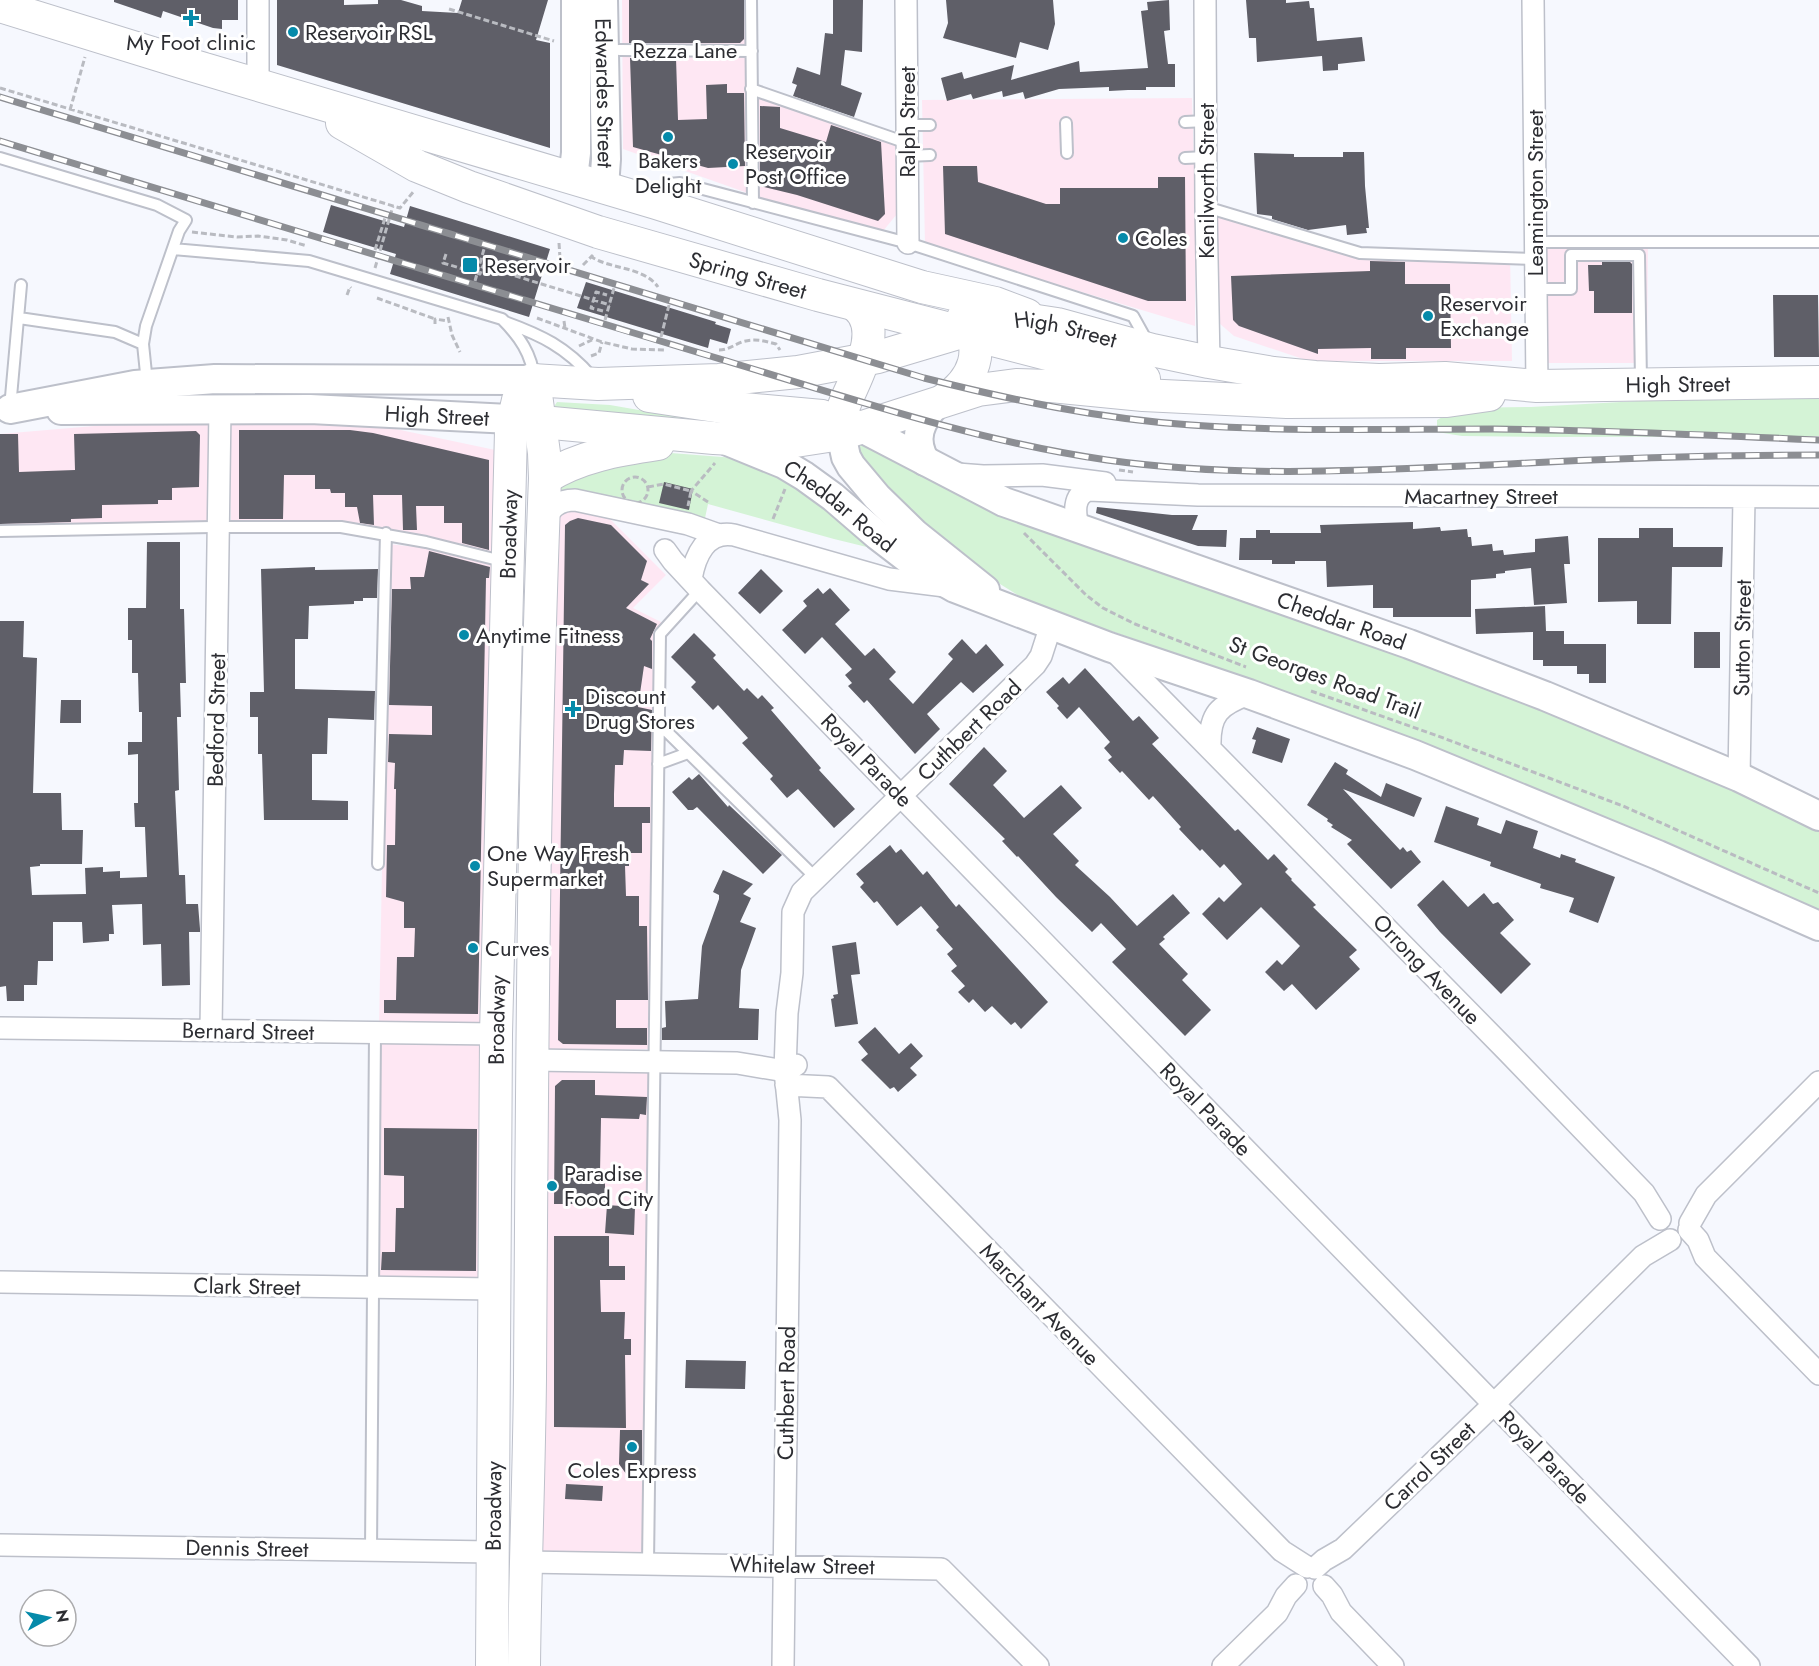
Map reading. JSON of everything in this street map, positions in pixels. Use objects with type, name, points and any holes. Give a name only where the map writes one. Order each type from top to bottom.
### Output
[{"type":"main road","name":"Edwardes Street","points":[[573,178],[576,153],[576,0]]},
{"type":"main road","name":"Edwardes Street","points":[[603,0],[606,159],[604,187]]},
{"type":"main road","name":"Spring Street","points":[[0,6],[299,98],[394,140],[573,178],[929,289],[994,303],[1057,324]]},
{"type":"main road","name":"Spring Street","points":[[394,140],[417,166],[469,187],[581,239],[968,331],[1092,367],[1217,397]]},
{"type":"main road","points":[[573,178],[581,239]]},
{"type":"main road","points":[[581,239],[604,187]]},
{"type":"main road","points":[[656,203],[656,219],[663,227],[756,257],[818,295]]},
{"type":"main road","points":[[929,289],[959,312],[976,353],[970,374],[962,387],[924,417],[919,430],[918,444],[937,467]]},
{"type":"main road","points":[[848,427],[844,406],[864,360],[868,331],[864,314],[856,306]]},
{"type":"main road","name":"High Street","points":[[5,409],[146,397],[215,379],[533,380],[598,384],[736,379],[798,372],[864,360],[992,322],[1016,319],[1057,324],[1152,351],[1273,373],[1314,377],[1379,380],[1445,378],[1537,386],[1819,382]]},
{"type":"main road","name":"Broadway","points":[[524,1666],[529,1427],[532,1047],[545,478],[518,400],[533,380]]},
{"type":"main road","name":"High Street","points":[[598,384],[681,402],[797,412],[848,427]]},
{"type":"main road","name":"High Street","points":[[146,397],[220,409],[324,409],[526,421],[712,446],[789,442],[985,389],[1016,385],[1287,402],[1447,401],[1537,386]]},
{"type":"main road","name":"Broadway","points":[[492,1666],[496,1047],[507,562],[526,421]]},
{"type":"main road","name":"Cheddar Road","points":[[1006,606],[915,534],[877,498],[851,466],[848,427],[937,467],[1004,501],[1409,644],[1545,696],[1739,777],[1819,816]]},
{"type":"main road","name":"Cheddar Road","points":[[712,446],[736,444],[762,454],[804,476],[920,568],[955,588],[1109,647],[1251,682],[1426,760],[1658,855],[1819,926]]},
{"type":"main road","points":[[545,478],[568,465],[602,453],[712,446]]},
{"type":"main road","points":[[506,639],[540,639]]},
{"type":"main road","points":[[496,1047],[532,1047]]},
{"type":"main road","points":[[494,1427],[529,1427]]},
{"type":"street","points":[[258,0],[258,85]]},
{"type":"street","name":"Ralph Street","points":[[906,0],[908,243]]},
{"type":"street","name":"Kenilworth Street","points":[[1205,0],[1195,122],[1206,157],[1209,362]]},
{"type":"street","name":"Leamington Street","points":[[1533,0],[1537,386]]},
{"type":"street","name":"Bedford Street","points":[[211,1030],[220,409]]},
{"type":"street","name":"Macartney Street","points":[[937,467],[974,476],[1021,474],[1067,477],[1143,492]]},
{"type":"street","name":"Macartney Street","points":[[1078,528],[1076,507],[1083,492],[1209,495],[1819,497]]},
{"type":"street","name":"Sutton Street","points":[[1739,777],[1744,498]]},
{"type":"street","name":"Cheddar Road","points":[[543,524],[550,510],[557,504],[566,500],[575,500],[688,525],[720,535],[734,535],[889,579],[955,588]]},
{"type":"street","points":[[695,584],[699,551],[720,535]]},
{"type":"street","name":"Royal Parade","points":[[665,549],[695,584],[1749,1666]]},
{"type":"street","name":"Cuthbert Road","points":[[783,1666],[790,1072],[797,1011],[792,973],[793,912],[802,892],[1037,662],[1051,625]]},
{"type":"street","name":"Orrong Avenue","points":[[1109,647],[1210,747],[1675,1225],[1698,1240],[1705,1257],[1819,1374]]},
{"type":"street","points":[[1210,747],[1211,723],[1216,713],[1251,682]]},
{"type":"street","name":"Bernard Street","points":[[0,1028],[375,1033],[496,1047]]},
{"type":"street","name":"Marchant Avenue","points":[[532,1047],[654,1061],[737,1063],[790,1072],[828,1087],[1310,1581],[1332,1595],[1341,1612],[1393,1666]]},
{"type":"street","name":"Carrol Street","points":[[1223,1666],[1277,1613],[1295,1605],[1324,1560],[1343,1549],[1494,1404],[1819,1082]]},
{"type":"street","name":"Clark Street","points":[[0,1282],[494,1289]]},
{"type":"street","name":"Dennis Street","points":[[0,1545],[493,1552]]},
{"type":"street","name":"Whitelaw Street","points":[[525,1562],[941,1569],[1038,1666]]},
{"type":"lane","points":[[751,0],[753,203]]},
{"type":"lane","name":"Rezza Lane","points":[[619,50],[752,51]]},
{"type":"lane","points":[[751,89],[793,107],[907,141],[930,155]]},
{"type":"lane","points":[[1066,123],[1066,153]]},
{"type":"lane","points":[[907,141],[930,125]]},
{"type":"lane","points":[[1185,158],[1206,157]]},
{"type":"lane","points":[[0,158],[167,209],[186,220],[179,231],[146,326],[143,344],[146,397]]},
{"type":"lane","points":[[656,203],[665,188],[673,183],[684,184],[908,243],[1133,316],[1152,351]]},
{"type":"lane","points":[[1206,207],[1360,253],[1819,243]]},
{"type":"lane","points":[[173,249],[309,261],[502,319],[559,346],[577,361],[598,384]]},
{"type":"lane","points":[[1535,289],[1571,289],[1571,255],[1639,255],[1641,384]]},
{"type":"lane","points":[[5,409],[19,318],[21,285]]},
{"type":"lane","points":[[19,318],[115,332],[143,344]]},
{"type":"lane","points":[[505,322],[529,355],[533,380]]},
{"type":"lane","points":[[0,531],[341,527],[386,533],[507,562]]},
{"type":"lane","points":[[378,864],[386,533]]},
{"type":"lane","points":[[648,1563],[660,634],[695,584]]},
{"type":"lane","points":[[658,723],[816,878]]},
{"type":"lane","points":[[658,764],[688,753]]},
{"type":"lane","points":[[371,1550],[375,1033]]},
{"type":"path","points":[[449,9],[554,41]]},
{"type":"path","points":[[70,110],[85,57]]},
{"type":"path","points":[[0,88],[400,208],[415,189]]},
{"type":"path","points":[[375,268],[393,206]]},
{"type":"path","points":[[375,250],[385,218]]},
{"type":"path","points":[[560,258],[581,239],[600,262],[648,276],[658,287]]},
{"type":"path","points":[[446,254],[443,263],[480,274],[484,249]]},
{"type":"path","points":[[475,280],[481,265]]},
{"type":"path","points":[[481,265],[610,304]]},
{"type":"path","points":[[347,295],[350,287],[359,291]]},
{"type":"path","points":[[605,320],[615,288]]},
{"type":"path","points":[[603,311],[591,308],[593,299],[596,292],[607,295]]},
{"type":"path","points":[[368,294],[435,321],[448,321]]},
{"type":"path","points":[[447,302],[448,321],[460,352]]},
{"type":"path","points":[[661,337],[669,305]]},
{"type":"path","points":[[533,317],[537,313]]},
{"type":"path","points":[[564,321],[565,327],[592,340],[628,348],[664,350]]},
{"type":"path","points":[[719,350],[755,340],[776,344],[781,353]]},
{"type":"path","points":[[693,510],[688,507],[691,491],[712,446]]},
{"type":"path","points":[[632,478],[642,480],[647,487],[646,496],[638,502],[628,501],[623,494],[624,484],[632,478]]},
{"type":"path","points":[[773,519],[788,482]]},
{"type":"path","points":[[647,487],[664,484],[691,491],[708,502]]},
{"type":"path","name":"St Georges Road Trail","points":[[1021,531],[1086,595],[1103,608],[1251,682]]},
{"type":"path","name":"St Georges Road Trail","points":[[1305,689],[1438,736],[1623,806],[1819,893]]},
{"type":"shaded area","points":[[622,0],[755,0],[755,86],[895,134],[897,214],[883,231],[756,196],[623,149]]},
{"type":"shaded area","points":[[1192,98],[1195,326],[925,245],[922,100]]},
{"type":"shaded area","points":[[1214,202],[1319,240],[1363,247],[1510,254],[1512,361],[1309,361],[1234,336],[1219,323]]},
{"type":"shaded area","points":[[1544,239],[1648,241],[1647,363],[1545,363]]},
{"type":"shaded area","points":[[212,416],[212,531],[0,534],[0,434]]},
{"type":"shaded area","points":[[229,419],[353,420],[500,451],[497,557],[425,538],[231,524]]},
{"type":"shaded area","points":[[556,512],[603,512],[666,575],[633,608],[661,622],[654,1049],[532,1050]]},
{"type":"shaded area","points":[[388,544],[426,548],[496,566],[484,1029],[379,1029]]},
{"type":"shaded area","points":[[379,1042],[485,1045],[481,1289],[374,1287]]},
{"type":"shaded area","points":[[532,1060],[657,1064],[652,1552],[536,1551]]},
{"type":"green space","points":[[1819,397],[1819,436],[1548,437],[1462,436],[1437,432],[1437,420],[1459,408],[1531,407],[1657,400]]},
{"type":"green space","points":[[557,402],[610,405],[656,413],[735,419],[733,431],[553,408]]},
{"type":"green space","points":[[860,440],[1337,630],[1540,708],[1819,827],[1819,919],[1157,647],[1053,611],[1019,596],[968,564],[865,469],[854,443]]},
{"type":"green space","points":[[658,452],[748,459],[784,475],[875,549],[708,504],[705,518],[597,493],[580,492],[556,495],[556,483]]},
{"type":"building","points":[[114,0],[238,0],[238,20],[222,20],[222,29],[213,28],[163,11],[161,18],[114,2]]},
{"type":"building","points":[[277,0],[344,0],[344,5],[378,4],[378,0],[401,0],[422,6],[422,11],[458,13],[462,0],[548,0],[536,40],[550,43],[550,148],[277,65]]},
{"type":"building","points":[[629,0],[744,0],[744,39],[740,43],[629,43]]},
{"type":"building","points":[[833,0],[863,0],[862,52],[845,50],[841,85],[862,93],[854,117],[793,96],[797,85],[792,83],[797,67],[820,75],[825,33],[833,34]]},
{"type":"building","points":[[946,0],[1053,0],[1055,24],[1048,50],[1020,42],[1016,58],[943,38],[948,23]]},
{"type":"building","points":[[1169,0],[1170,30],[1164,31],[1168,64],[1175,64],[1175,87],[1109,91],[1109,87],[1059,89],[1025,99],[1023,92],[1003,97],[1002,91],[973,99],[971,94],[947,101],[941,78],[962,72],[964,79],[1014,65],[1011,80],[1079,61],[1080,72],[1148,68],[1141,11],[1148,10],[1147,2]]},
{"type":"building","points":[[1246,0],[1286,0],[1286,3],[1309,1],[1310,8],[1314,8],[1317,41],[1362,37],[1365,61],[1338,64],[1338,70],[1323,71],[1322,56],[1257,62],[1256,38],[1249,38]]},
{"type":"building","points":[[630,58],[676,58],[678,120],[707,119],[706,85],[727,84],[727,93],[744,93],[745,166],[708,168],[633,147]]},
{"type":"building","points":[[760,106],[780,107],[780,128],[826,142],[831,125],[881,142],[885,214],[878,221],[797,195],[760,186]]},
{"type":"building","points":[[1343,152],[1364,152],[1369,228],[1366,228],[1367,233],[1347,235],[1346,225],[1308,230],[1272,219],[1272,216],[1257,214],[1254,153],[1294,154],[1294,157],[1343,157]]},
{"type":"building","name":"Coles","points":[[943,166],[977,166],[978,182],[1046,204],[1060,204],[1060,188],[1158,188],[1158,177],[1185,177],[1186,301],[1148,301],[945,234]]},
{"type":"building","points":[[331,205],[404,227],[410,206],[550,249],[529,317],[390,274],[396,254],[323,232]]},
{"type":"building","points":[[1370,261],[1405,262],[1405,284],[1450,284],[1451,348],[1406,348],[1406,359],[1371,359],[1371,348],[1318,349],[1318,354],[1239,326],[1233,320],[1231,276],[1370,271]]},
{"type":"building","points":[[1602,262],[1630,262],[1632,264],[1632,313],[1594,313],[1594,291],[1589,291],[1588,265],[1602,265]]},
{"type":"building","points":[[586,282],[716,322],[715,324],[731,329],[727,344],[710,339],[708,348],[577,308]]},
{"type":"building","points":[[1773,295],[1818,295],[1819,357],[1774,357]]},
{"type":"building","points":[[239,430],[350,430],[373,433],[489,460],[489,550],[462,543],[462,523],[444,523],[444,506],[416,506],[417,530],[403,530],[402,495],[373,495],[374,525],[360,523],[357,507],[345,507],[345,493],[331,493],[330,489],[315,489],[315,475],[284,475],[283,519],[239,519]]},
{"type":"building","points":[[196,431],[200,435],[199,487],[172,488],[172,500],[158,500],[158,504],[102,505],[102,518],[71,519],[71,522],[0,524],[0,434],[18,434],[19,472],[75,470],[74,434]]},
{"type":"building","points":[[664,482],[693,489],[689,510],[659,503]]},
{"type":"building","points":[[1097,507],[1172,515],[1198,515],[1192,530],[1227,530],[1226,547],[1198,546],[1096,513]]},
{"type":"building","points":[[578,518],[611,525],[647,561],[641,580],[649,584],[626,608],[657,624],[650,639],[652,641],[652,669],[644,666],[638,707],[652,710],[651,751],[624,750],[623,765],[615,765],[614,794],[614,807],[650,807],[650,823],[642,823],[642,853],[629,853],[629,866],[625,866],[626,896],[639,896],[639,926],[647,926],[648,1000],[616,1000],[616,1028],[647,1028],[647,1045],[563,1044],[558,1040],[565,525]]},
{"type":"building","points":[[1413,522],[1413,529],[1440,527],[1441,531],[1467,529],[1472,546],[1492,544],[1493,551],[1503,550],[1504,555],[1535,552],[1535,539],[1568,536],[1570,564],[1564,564],[1567,603],[1534,605],[1531,568],[1505,571],[1505,573],[1496,574],[1496,578],[1471,580],[1471,617],[1393,617],[1393,608],[1373,608],[1373,585],[1327,587],[1326,561],[1272,564],[1272,560],[1239,560],[1240,538],[1256,538],[1256,530],[1270,530],[1270,533],[1321,533],[1320,525]]},
{"type":"building","points":[[1639,528],[1673,528],[1673,547],[1723,547],[1722,567],[1672,567],[1671,624],[1637,624],[1637,601],[1598,602],[1598,538],[1639,538]]},
{"type":"building","points":[[147,542],[180,542],[180,609],[184,609],[186,683],[180,683],[181,717],[177,717],[179,790],[175,791],[179,875],[185,875],[186,904],[198,904],[200,929],[200,932],[189,932],[190,985],[162,986],[161,944],[143,945],[142,904],[112,905],[114,934],[109,934],[109,941],[83,943],[82,922],[53,922],[53,961],[38,961],[37,985],[24,985],[24,1001],[7,1001],[6,986],[0,987],[0,621],[24,621],[23,657],[37,658],[33,793],[61,793],[62,830],[83,830],[82,864],[40,864],[40,866],[30,867],[32,895],[86,894],[85,868],[103,867],[103,872],[120,871],[120,878],[147,877],[145,827],[135,827],[134,803],[138,803],[138,754],[128,755],[128,742],[142,742],[142,712],[139,712],[138,673],[132,673],[132,640],[128,640],[128,608],[146,608]]},
{"type":"building","points":[[429,551],[490,567],[489,578],[486,578],[478,1014],[384,1013],[384,1000],[396,1000],[397,957],[414,957],[415,928],[404,928],[404,902],[386,897],[387,845],[395,845],[395,763],[388,762],[389,734],[432,735],[432,706],[389,705],[392,589],[411,589],[410,577],[424,577]]},
{"type":"building","points":[[315,567],[315,570],[378,569],[377,598],[363,598],[363,601],[354,601],[354,604],[309,606],[308,639],[295,639],[295,689],[375,691],[374,720],[328,718],[327,754],[312,754],[312,800],[348,801],[348,820],[264,820],[262,754],[258,754],[258,717],[250,717],[250,692],[264,692],[261,569]]},
{"type":"building","points":[[761,569],[783,591],[760,614],[738,593]]},
{"type":"building","points":[[818,588],[823,594],[830,588],[850,610],[835,624],[865,656],[874,648],[896,672],[889,679],[913,704],[953,659],[948,654],[962,639],[976,654],[986,644],[1004,665],[973,693],[961,682],[927,714],[940,729],[915,754],[867,700],[864,703],[848,686],[852,683],[845,675],[852,669],[822,637],[805,654],[782,630],[807,606],[803,601]]},
{"type":"building","points":[[1545,606],[1546,631],[1564,631],[1564,644],[1606,644],[1606,683],[1589,683],[1589,674],[1577,674],[1577,666],[1543,666],[1543,660],[1533,660],[1533,632],[1476,634],[1475,609]]},
{"type":"building","points":[[1694,632],[1720,632],[1720,668],[1694,668]]},
{"type":"building","points":[[694,633],[716,655],[713,658],[744,691],[747,688],[758,699],[762,695],[774,708],[771,710],[821,768],[819,770],[855,809],[834,828],[798,789],[787,798],[770,779],[773,776],[742,743],[748,738],[718,705],[713,710],[691,687],[696,682],[671,657]]},
{"type":"building","points":[[1085,668],[1133,721],[1139,716],[1159,738],[1152,744],[1235,831],[1238,829],[1268,860],[1274,854],[1288,869],[1285,872],[1291,880],[1316,905],[1313,907],[1357,950],[1349,957],[1360,969],[1316,1010],[1292,984],[1284,991],[1265,972],[1277,960],[1282,965],[1300,946],[1261,907],[1227,940],[1202,914],[1219,897],[1224,902],[1242,884],[1224,864],[1220,868],[1202,849],[1200,851],[1153,796],[1149,800],[1122,771],[1120,773],[1108,760],[1112,757],[1104,748],[1110,742],[1079,707],[1067,719],[1046,692],[1063,677],[1069,684]]},
{"type":"building","points":[[61,700],[81,700],[81,723],[60,723]]},
{"type":"building","points":[[1257,727],[1290,739],[1282,763],[1252,753],[1256,740],[1252,739]]},
{"type":"building","points":[[984,747],[1007,771],[993,785],[1024,818],[1061,785],[1082,808],[1053,834],[1079,861],[1075,865],[1137,926],[1173,894],[1190,913],[1163,937],[1165,939],[1159,944],[1188,974],[1182,980],[1211,1010],[1185,1036],[1112,962],[1126,949],[1101,923],[1092,932],[1002,841],[1005,839],[949,784]]},
{"type":"building","points":[[1335,762],[1348,770],[1346,774],[1381,797],[1386,783],[1422,798],[1414,817],[1343,789],[1400,850],[1403,847],[1407,852],[1411,850],[1421,862],[1391,889],[1347,844],[1352,840],[1331,827],[1333,825],[1327,821],[1328,819],[1307,805]]},
{"type":"building","points":[[699,774],[728,807],[729,805],[782,855],[763,874],[697,807],[688,810],[672,792],[689,777],[692,780]]},
{"type":"building","points":[[1446,806],[1479,818],[1477,825],[1501,834],[1506,820],[1538,831],[1533,848],[1560,858],[1561,854],[1576,859],[1575,862],[1615,877],[1598,923],[1569,912],[1574,898],[1540,888],[1541,884],[1490,866],[1491,862],[1434,842]]},
{"type":"building","points":[[890,845],[896,853],[901,849],[923,875],[927,871],[956,907],[959,904],[1048,1002],[1021,1029],[1015,1022],[1011,1025],[992,1006],[985,1012],[973,999],[969,1003],[958,992],[965,986],[951,971],[957,966],[947,954],[953,949],[936,930],[939,927],[921,906],[897,926],[877,901],[874,903],[860,887],[864,883],[856,874]]},
{"type":"building","points":[[723,870],[753,884],[743,894],[751,898],[740,922],[756,928],[741,970],[739,1008],[759,1009],[758,1040],[662,1040],[662,1028],[666,1027],[665,1001],[698,999],[702,946],[719,899],[719,895],[713,892]]},
{"type":"building","points":[[1443,880],[1468,907],[1484,893],[1493,904],[1498,902],[1514,920],[1500,933],[1531,964],[1501,994],[1440,932],[1417,905]]},
{"type":"building","points":[[856,942],[860,974],[851,975],[858,1024],[835,1027],[831,999],[834,998],[833,995],[838,994],[832,946]]},
{"type":"building","points":[[875,1027],[899,1054],[911,1043],[923,1056],[910,1068],[917,1075],[898,1092],[894,1087],[890,1089],[861,1060],[868,1054],[858,1042]]},
{"type":"building","points":[[562,1080],[595,1080],[595,1095],[647,1097],[646,1115],[640,1114],[639,1119],[601,1118],[600,1173],[605,1173],[605,1204],[554,1204],[555,1086]]},
{"type":"building","points":[[384,1128],[477,1129],[476,1271],[381,1270],[382,1252],[395,1252],[396,1208],[404,1208],[404,1176],[384,1175]]},
{"type":"building","points":[[607,1205],[635,1207],[634,1235],[605,1233]]},
{"type":"building","points":[[554,1236],[609,1236],[609,1266],[625,1266],[625,1280],[600,1280],[601,1312],[625,1312],[624,1339],[631,1339],[631,1355],[625,1355],[626,1428],[554,1427]]},
{"type":"building","points":[[686,1360],[746,1361],[745,1389],[685,1388]]},
{"type":"building","name":"Coles Express","points":[[620,1430],[642,1430],[642,1480],[629,1478],[619,1464]]},
{"type":"building","points":[[566,1484],[603,1486],[602,1501],[565,1499]]},
{"type":"railway","points":[[0,97],[924,378],[1056,408],[1157,422],[1229,427],[1494,429],[1819,440]]},
{"type":"railway","points":[[0,141],[902,414],[1004,440],[1107,460],[1208,469],[1308,471],[1664,457],[1819,455]]},
{"type":"place","name":"My Foot clinic","points":[[191,18]]},
{"type":"place","name":"Reservoir RSL","points":[[293,32]]},
{"type":"place","name":"Bakers Delight","points":[[668,137]]},
{"type":"place","name":"Reservoir Post Office","points":[[733,164]]},
{"type":"place","name":"Coles","points":[[1123,238]]},
{"type":"place","name":"Reservoir","points":[[470,265]]},
{"type":"place","name":"Reservoir Exchange","points":[[1428,316]]},
{"type":"place","name":"Anytime Fitness","points":[[464,635]]},
{"type":"place","name":"Discount Drug Stores","points":[[573,709]]},
{"type":"place","name":"One Way Fresh Supermarket","points":[[475,866]]},
{"type":"place","name":"Curves","points":[[473,948]]},
{"type":"place","name":"Paradise Food City","points":[[552,1186]]},
{"type":"place","name":"Coles Express","points":[[632,1447]]}]
